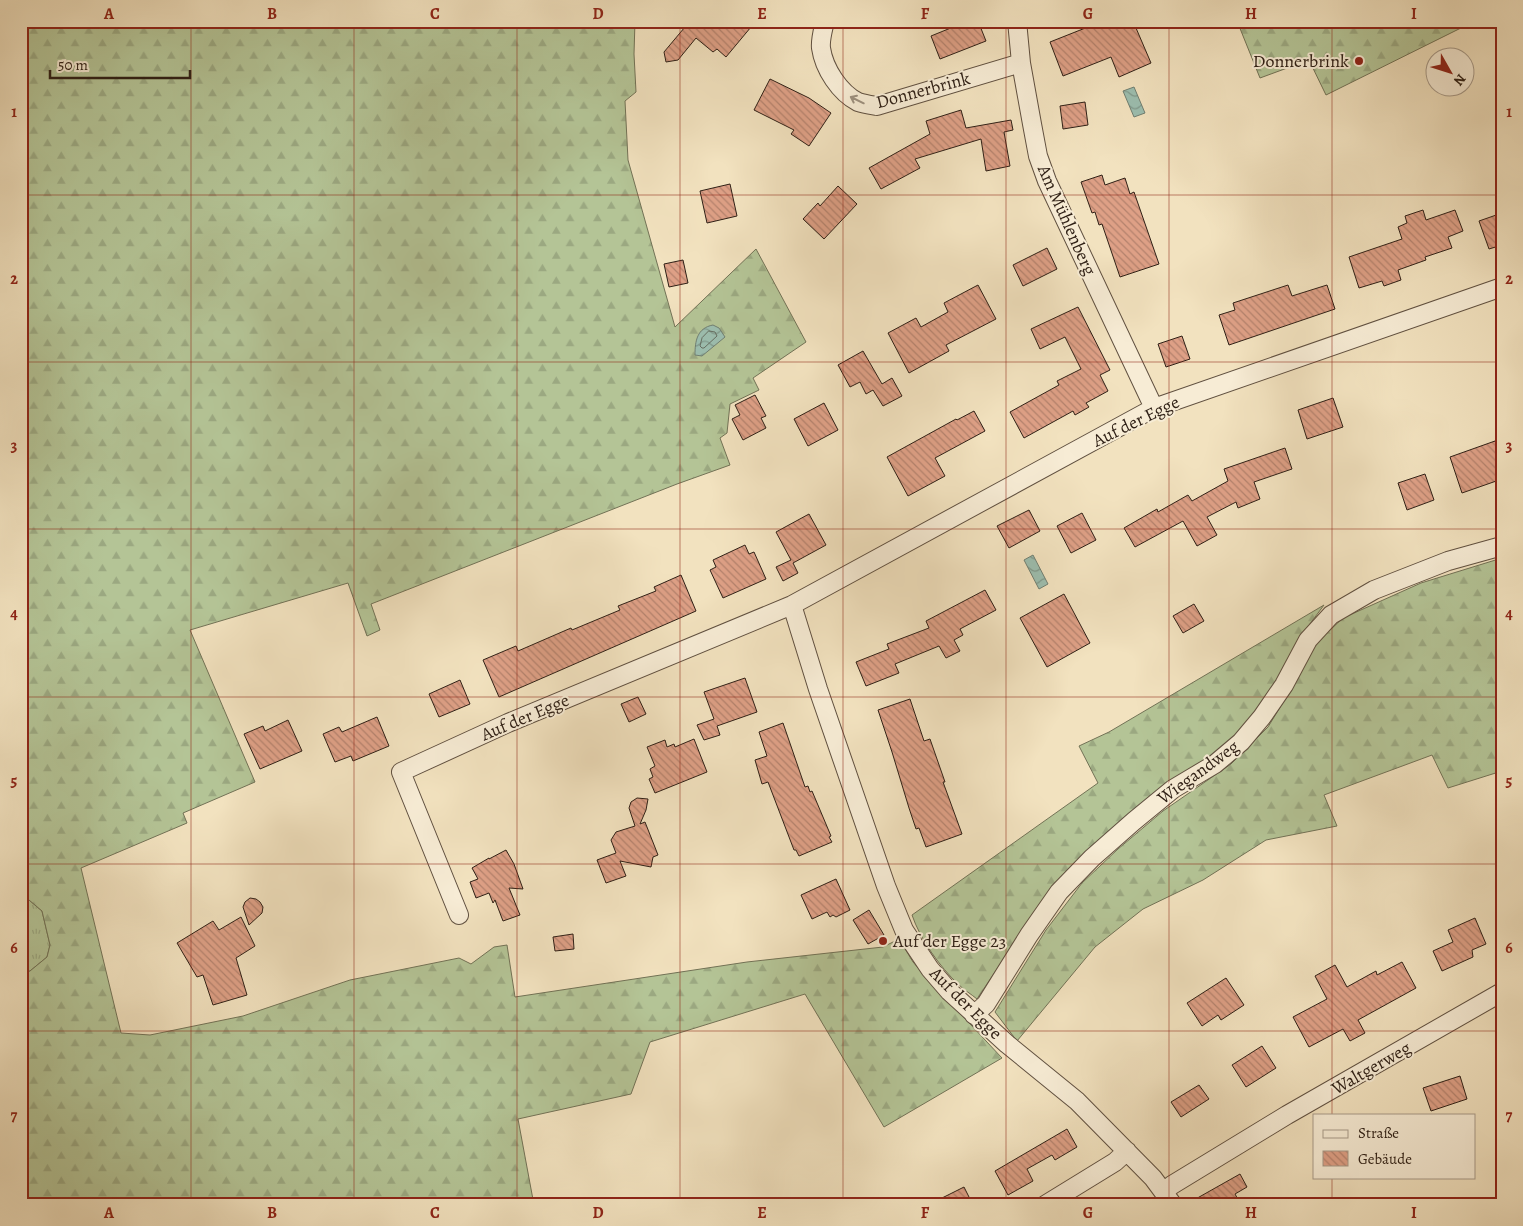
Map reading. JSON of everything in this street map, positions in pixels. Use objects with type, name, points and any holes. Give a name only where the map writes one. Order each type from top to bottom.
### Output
[{"type":"street","name":"Donnerbrink","points":[[825,21],[821,48],[828,69],[847,95],[860,103],[877,106],[1021,62]]},
{"type":"street","name":"Am Mühlenberg","points":[[1017,21],[1021,62],[1038,156],[1047,180],[1154,408]]},
{"type":"street","name":"Auf der Egge","points":[[459,916],[401,772],[508,723],[792,605],[1154,408],[1502,287]]},
{"type":"street","name":"Wiegandweg","points":[[974,1015],[986,1004],[1028,935],[1060,892],[1092,858],[1134,821],[1174,789],[1215,764],[1241,742],[1262,717],[1284,685],[1308,640],[1331,615],[1374,590],[1448,561],[1502,546]]},
{"type":"street","name":"Auf der Egge","points":[[792,605],[821,698],[886,886],[904,930],[930,969],[949,991],[1007,1044],[1077,1101],[1127,1151],[1168,1198]]},
{"type":"street","name":"Waltgerweg","points":[[1168,1198],[1172,1185],[1279,1120],[1502,992]]},
{"type":"street","points":[[1045,1205],[1115,1162],[1127,1151]]},
{"type":"green space","points":[[21,21],[635,21],[636,92],[625,101],[628,160],[675,327],[756,249],[806,342],[753,378],[759,390],[730,404],[727,433],[720,438],[730,465],[371,604],[380,630],[367,636],[348,583],[190,630],[255,782],[183,813],[187,823],[81,868],[121,1033],[150,1035],[243,1016],[350,980],[459,958],[471,964],[494,947],[507,945],[515,997],[747,962],[883,947],[899,939],[913,962],[925,976],[1002,1058],[884,1127],[805,994],[650,1042],[631,1094],[518,1119],[534,1205],[21,1205],[21,974],[30,971],[47,957],[50,945],[42,911],[29,900],[21,897]]},
{"type":"green space","points":[[1237,21],[1473,22],[1326,95],[1309,60],[1260,78]]},
{"type":"green space","points":[[1502,558],[1502,771],[1448,788],[1432,755],[1324,795],[1337,826],[1266,840],[1203,880],[1143,909],[1095,947],[1017,1041],[995,1012],[1046,930],[1082,883],[1118,849],[1163,811],[1231,764],[1268,727],[1316,643],[1343,618],[1421,583]]},
{"type":"green space","points":[[1324,605],[1301,636],[1280,679],[1254,715],[1220,751],[1031,918],[977,999],[958,984],[931,952],[920,934],[912,915],[1098,783],[1079,746],[1109,732]]},
{"type":"green space","points":[[21,897],[29,900],[42,911],[50,945],[47,957],[30,971],[21,974]]},
{"type":"water","points":[[1134,87],[1145,113],[1134,117],[1123,91]]},
{"type":"water","points":[[713,325],[719,328],[725,337],[702,356],[695,355],[700,332]]},
{"type":"water","points":[[1033,555],[1048,584],[1039,589],[1024,560]]},
{"type":"building","points":[[690,21],[698,21],[705,27],[710,21],[756,21],[726,57],[717,49],[713,52],[696,38],[678,60],[666,62],[664,52]]},
{"type":"building","points":[[968,21],[978,21],[986,41],[940,59],[931,36]]},
{"type":"building","points":[[1103,21],[1133,21],[1151,63],[1119,77],[1111,57],[1063,76],[1050,42]]},
{"type":"building","points":[[770,79],[809,98],[831,113],[809,146],[791,134],[794,130],[754,110]]},
{"type":"building","points":[[1085,102],[1088,125],[1063,129],[1060,106]]},
{"type":"building","points":[[961,110],[966,128],[1011,120],[1013,130],[1004,132],[1010,166],[986,171],[981,139],[915,159],[920,168],[881,189],[869,168],[930,134],[926,121]]},
{"type":"building","points":[[1102,175],[1105,185],[1125,178],[1130,194],[1134,192],[1159,264],[1120,277],[1102,224],[1099,225],[1095,212],[1092,213],[1081,182]]},
{"type":"building","points":[[730,184],[737,216],[707,223],[700,191]]},
{"type":"building","points":[[838,186],[857,204],[824,239],[803,219],[818,203],[820,206]]},
{"type":"building","points":[[1423,210],[1426,220],[1455,210],[1463,231],[1448,237],[1452,248],[1425,257],[1426,260],[1398,270],[1401,280],[1384,286],[1382,281],[1359,288],[1349,257],[1402,239],[1398,227],[1407,223],[1405,216]]},
{"type":"building","points":[[1502,213],[1502,245],[1489,249],[1479,221]]},
{"type":"building","points":[[1047,248],[1057,269],[1023,286],[1013,265]]},
{"type":"building","points":[[683,260],[688,283],[669,287],[664,264]]},
{"type":"building","points":[[978,285],[996,319],[946,345],[949,351],[909,373],[888,333],[916,318],[921,327],[948,312],[944,303]]},
{"type":"building","points":[[1288,285],[1292,296],[1327,285],[1335,309],[1229,345],[1219,315],[1235,310],[1233,303]]},
{"type":"building","points":[[1078,307],[1110,370],[1100,375],[1108,391],[1086,403],[1089,407],[1075,415],[1073,411],[1024,438],[1010,412],[1059,385],[1057,381],[1081,369],[1065,337],[1040,349],[1031,329]]},
{"type":"building","points":[[1182,336],[1190,359],[1166,367],[1158,344]]},
{"type":"building","points":[[863,351],[882,384],[892,378],[902,396],[883,406],[873,390],[866,394],[860,382],[850,387],[838,365]]},
{"type":"building","points":[[755,395],[766,416],[761,418],[766,428],[743,440],[732,419],[740,415],[735,405]]},
{"type":"building","points":[[1333,398],[1343,427],[1307,439],[1298,410]]},
{"type":"building","points":[[824,403],[838,430],[808,446],[794,419]]},
{"type":"building","points":[[974,411],[985,431],[935,458],[945,476],[908,496],[887,457]]},
{"type":"building","points":[[1495,441],[1502,459],[1502,479],[1462,493],[1450,457]]},
{"type":"building","points":[[1285,448],[1292,469],[1254,482],[1260,499],[1238,508],[1236,502],[1207,517],[1217,535],[1197,546],[1183,521],[1135,547],[1124,528],[1157,509],[1158,512],[1188,495],[1192,501],[1228,481],[1224,469]]},
{"type":"building","points":[[1425,474],[1434,500],[1407,510],[1398,483]]},
{"type":"building","points":[[1029,510],[1040,531],[1009,548],[997,526]]},
{"type":"building","points":[[1082,513],[1096,540],[1071,553],[1057,526]]},
{"type":"building","points":[[809,514],[826,545],[793,563],[798,573],[783,581],[776,567],[791,560],[776,532]]},
{"type":"building","points":[[745,545],[749,554],[754,552],[766,579],[723,598],[710,570],[716,567],[713,560]]},
{"type":"building","points":[[681,575],[696,611],[499,697],[483,660],[516,646],[518,651],[571,628],[572,630],[620,610],[618,606],[656,591],[654,587]]},
{"type":"building","points":[[985,590],[996,610],[960,629],[963,635],[954,640],[960,651],[946,658],[939,646],[895,664],[899,673],[866,686],[856,662],[889,649],[887,644],[929,628],[926,621]]},
{"type":"building","points":[[1064,594],[1090,643],[1047,667],[1020,618]]},
{"type":"building","points":[[1194,604],[1204,621],[1183,633],[1173,616]]},
{"type":"building","points":[[745,678],[757,712],[717,726],[720,735],[704,740],[697,725],[714,719],[704,692]]},
{"type":"building","points":[[460,680],[470,704],[439,717],[429,694]]},
{"type":"building","points":[[638,697],[646,714],[629,722],[621,704]]},
{"type":"building","points":[[910,699],[924,741],[930,739],[962,834],[926,847],[919,828],[916,829],[878,710]]},
{"type":"building","points":[[377,717],[389,746],[353,761],[351,756],[335,762],[323,734],[339,727],[342,732]]},
{"type":"building","points":[[288,720],[302,751],[260,769],[244,734],[263,726],[265,731]]},
{"type":"building","points":[[783,723],[805,787],[808,786],[810,792],[812,791],[832,842],[799,856],[796,850],[794,850],[768,782],[762,784],[755,760],[767,756],[759,732]]},
{"type":"building","points":[[694,739],[707,772],[655,793],[649,779],[653,777],[650,769],[655,766],[647,747],[665,740],[667,747],[674,744],[675,747]]},
{"type":"building","points":[[637,798],[648,799],[640,824],[645,822],[658,855],[653,857],[651,867],[620,861],[626,876],[606,883],[597,860],[616,853],[611,840],[616,832],[635,826],[629,808],[631,802]]},
{"type":"building","points":[[506,850],[514,864],[523,889],[509,888],[520,915],[503,921],[495,900],[493,903],[489,893],[476,898],[470,882],[478,879],[472,868]]},
{"type":"building","points":[[836,879],[850,910],[836,917],[833,915],[830,917],[827,912],[812,919],[801,895]]},
{"type":"building","points":[[250,898],[256,899],[263,907],[262,913],[249,925],[243,907]]},
{"type":"building","points":[[869,910],[884,935],[868,944],[853,920]]},
{"type":"building","points":[[241,917],[255,946],[236,958],[247,995],[213,1005],[203,975],[197,977],[177,943],[213,921],[219,930]]},
{"type":"building","points":[[1475,918],[1486,944],[1472,950],[1473,957],[1442,971],[1433,951],[1453,942],[1448,930]]},
{"type":"building","points":[[573,934],[574,949],[555,951],[553,937]]},
{"type":"building","points":[[1402,962],[1416,988],[1358,1020],[1365,1033],[1350,1041],[1343,1029],[1309,1047],[1293,1017],[1327,999],[1315,976],[1335,965],[1347,987],[1376,971],[1377,975]]},
{"type":"building","points":[[1226,978],[1244,1005],[1221,1020],[1218,1015],[1202,1026],[1187,1003]]},
{"type":"building","points":[[1262,1046],[1276,1068],[1246,1087],[1232,1065]]},
{"type":"building","points":[[1460,1076],[1467,1099],[1431,1111],[1423,1088]]},
{"type":"building","points":[[1199,1085],[1209,1099],[1181,1117],[1171,1102]]},
{"type":"building","points":[[1067,1129],[1077,1147],[1055,1160],[1052,1155],[1027,1169],[1033,1181],[1008,1195],[995,1171]]},
{"type":"building","points":[[1240,1174],[1247,1187],[1235,1194],[1241,1205],[1185,1205]]},
{"type":"building","points":[[964,1187],[971,1201],[962,1205],[928,1205]]},
{"type":"place","name":"Donnerbrink","points":[[1359,61]]},
{"type":"place","name":"Auf der Egge 23","points":[[883,941]]}]
